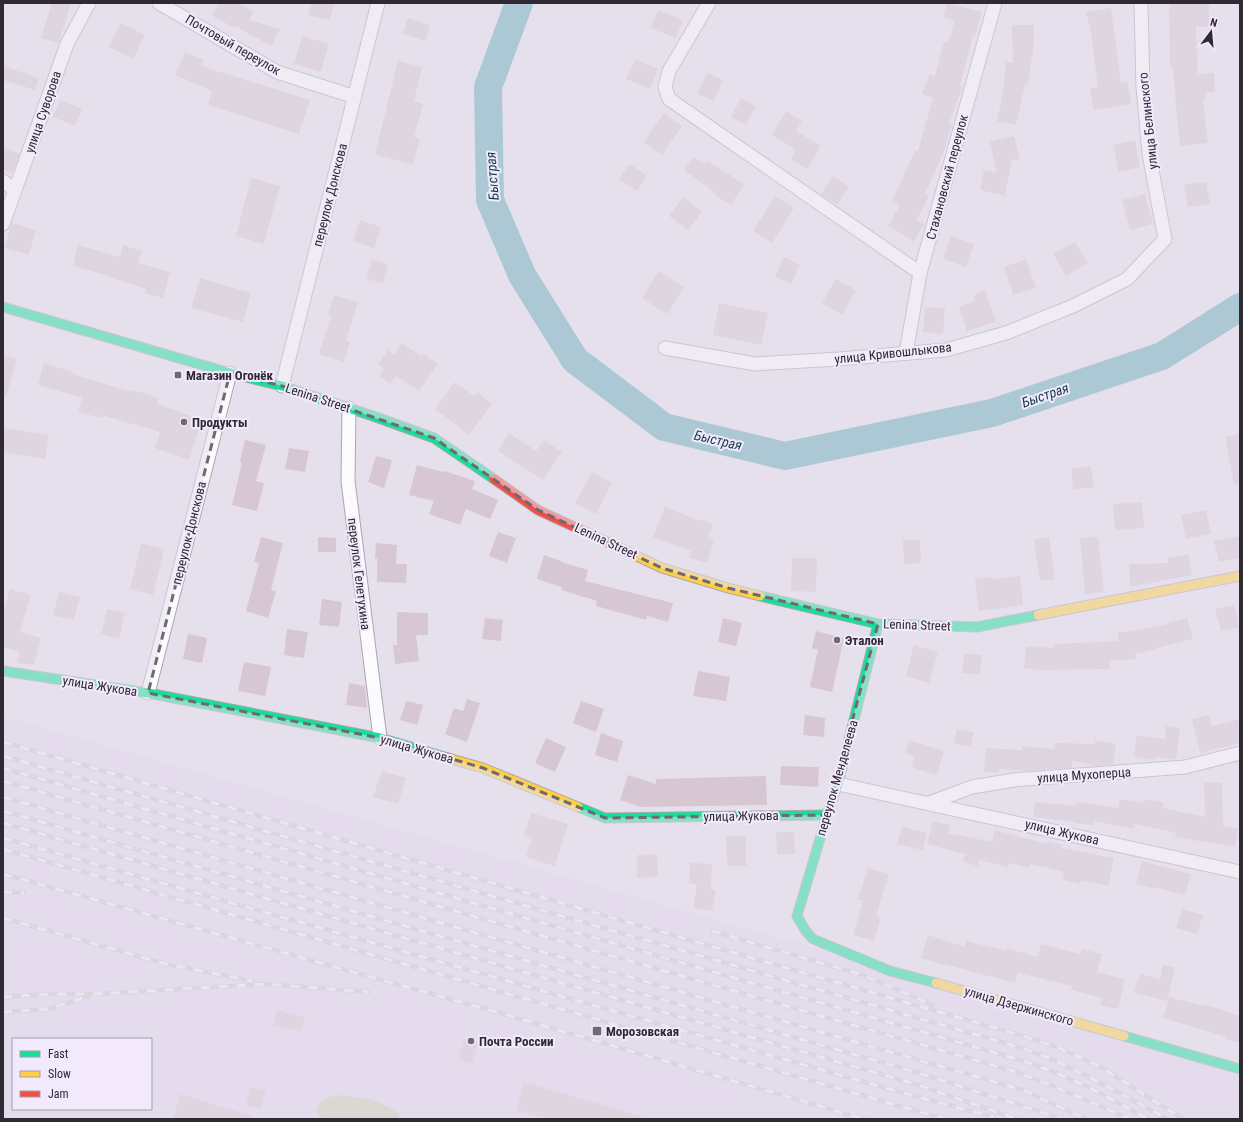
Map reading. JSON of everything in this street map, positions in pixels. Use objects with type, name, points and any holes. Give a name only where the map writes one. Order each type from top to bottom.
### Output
[{"type":"street","name":"улица Суворова","points":[[3,224],[67,44],[89,3]]},
{"type":"street","name":"Почтовый переулок","points":[[158,3],[277,72],[355,97]]},
{"type":"street","name":"переулок Донскова","points":[[282,386],[378,3]]},
{"type":"street","points":[[709,3],[669,71],[665,87],[669,99],[920,273]]},
{"type":"street","name":"Стахановский переулок","points":[[906,353],[920,273],[995,3]]},
{"type":"street","name":"улица Белинского","points":[[1141,3],[1143,87],[1149,154],[1165,239]]},
{"type":"street","points":[[3,181],[15,190]]},
{"type":"street","name":"улица Кривошлыкова","points":[[665,348],[755,364],[946,350],[1006,333],[1073,306],[1127,278],[1165,239]]},
{"type":"street","name":"Lenina Street","points":[[3,307],[230,373],[282,386],[434,438],[538,510],[662,568],[728,588],[878,624],[977,627],[1240,576]]},
{"type":"street","name":"переулок Донскова","points":[[148,693],[230,373]]},
{"type":"street","name":"переулок Гелетухина","points":[[348,408],[348,481],[380,738]]},
{"type":"street","name":"переулок Менделеева","points":[[805,930],[798,916],[827,815],[838,784],[878,624]]},
{"type":"street","name":"улица Жукова","points":[[3,671],[148,693],[380,738],[483,768],[605,818],[827,815]]},
{"type":"street","name":"улица Мухоперца","points":[[929,803],[972,787],[1014,780],[1185,767],[1240,753]]},
{"type":"street","name":"улица Жукова","points":[[838,784],[1240,872]]},
{"type":"street","name":"улица Дзержинского","points":[[805,930],[814,939],[890,971],[1035,1010],[1240,1069]]},
{"type":"highlighted area","points":[[230,373],[282,386],[434,438],[538,510],[662,568],[728,588],[878,624],[827,815],[605,818],[483,768],[380,738],[148,693]]},
{"type":"shaded area","points":[[3,716],[1240,1069],[1240,1119],[3,1119]]},
{"type":"green space","points":[[343,1095],[379,1103],[400,1114],[398,1119],[321,1118],[316,1110],[318,1105],[326,1098]]},
{"type":"building","points":[[52,3],[71,3],[59,43],[41,38]]},
{"type":"building","points":[[219,3],[239,3],[253,11],[250,20],[280,29],[271,46],[235,26],[234,28],[212,15]]},
{"type":"building","points":[[312,3],[334,3],[330,20],[308,15]]},
{"type":"building","points":[[947,3],[982,12],[975,36],[973,35],[960,86],[963,87],[949,123],[952,124],[944,151],[925,194],[929,196],[917,220],[924,224],[914,241],[888,226],[900,205],[892,202],[915,150],[918,151],[933,98],[922,94],[930,74],[935,76],[944,42],[948,43],[955,20],[943,17]]},
{"type":"building","points":[[1169,3],[1209,3],[1209,27],[1196,27],[1198,74],[1214,73],[1215,92],[1205,93],[1205,101],[1203,101],[1208,143],[1180,146],[1173,68],[1170,68]]},
{"type":"building","points":[[1111,8],[1121,83],[1128,82],[1131,104],[1093,110],[1090,88],[1098,87],[1091,32],[1086,12]]},
{"type":"building","points":[[658,10],[683,20],[676,38],[650,28]]},
{"type":"building","points":[[408,18],[430,25],[425,41],[403,34]]},
{"type":"building","points":[[121,23],[145,35],[133,59],[109,47]]},
{"type":"building","points":[[1012,25],[1034,25],[1034,43],[1028,85],[1025,84],[1016,125],[997,121],[1005,82],[1006,62],[1013,63]]},
{"type":"building","points":[[302,36],[329,44],[321,72],[294,64]]},
{"type":"building","points":[[185,52],[204,60],[201,66],[310,100],[299,134],[208,105],[212,91],[175,75]]},
{"type":"building","points":[[635,59],[658,69],[650,89],[626,79]]},
{"type":"building","points":[[398,61],[422,67],[414,101],[423,104],[414,137],[420,139],[413,165],[375,154]]},
{"type":"building","points":[[3,66],[39,78],[35,90],[3,80]]},
{"type":"building","points":[[707,73],[723,80],[714,101],[697,94]]},
{"type":"building","points":[[741,98],[756,106],[746,125],[731,117]]},
{"type":"building","points":[[60,100],[82,109],[75,126],[53,117]]},
{"type":"building","points":[[786,111],[802,121],[796,131],[821,146],[807,169],[791,159],[796,150],[772,135]]},
{"type":"building","points":[[664,113],[682,126],[662,155],[644,142]]},
{"type":"building","points":[[1014,136],[1020,159],[1012,160],[1004,198],[1003,195],[980,190],[984,170],[997,173],[990,142]]},
{"type":"building","points":[[1135,140],[1140,167],[1119,172],[1113,145]]},
{"type":"building","points":[[3,147],[20,154],[12,174],[3,170]]},
{"type":"building","points":[[693,158],[706,164],[708,161],[744,184],[731,205],[715,195],[716,193],[684,170]]},
{"type":"building","points":[[629,164],[647,175],[637,191],[619,179]]},
{"type":"building","points":[[833,176],[849,187],[837,205],[821,194]]},
{"type":"building","points":[[251,178],[280,186],[264,244],[236,236]]},
{"type":"building","points":[[1206,182],[1210,204],[1188,207],[1184,185]]},
{"type":"building","points":[[1145,194],[1153,224],[1130,230],[1122,200]]},
{"type":"building","points":[[775,196],[794,208],[772,243],[753,231]]},
{"type":"building","points":[[683,197],[702,212],[688,230],[669,216]]},
{"type":"building","points":[[360,220],[381,227],[374,248],[353,241]]},
{"type":"building","points":[[12,223],[36,230],[29,255],[4,248]]},
{"type":"building","points":[[951,236],[974,244],[966,267],[943,259]]},
{"type":"building","points":[[1075,242],[1088,263],[1066,276],[1053,254]]},
{"type":"building","points":[[78,245],[120,257],[123,245],[142,251],[138,263],[170,272],[163,298],[145,293],[146,289],[109,276],[73,266]]},
{"type":"building","points":[[784,257],[800,265],[791,284],[775,277]]},
{"type":"building","points":[[1026,259],[1036,288],[1013,295],[1004,267]]},
{"type":"building","points":[[372,260],[388,264],[383,283],[366,279]]},
{"type":"building","points":[[659,271],[684,287],[667,314],[642,298]]},
{"type":"building","points":[[200,278],[251,293],[243,322],[191,308]]},
{"type":"building","points":[[836,279],[856,290],[842,315],[822,303]]},
{"type":"building","points":[[985,290],[996,322],[967,331],[959,307],[973,302],[975,294]]},
{"type":"building","points":[[334,295],[358,302],[346,341],[350,342],[344,362],[319,354],[331,316],[328,315]]},
{"type":"building","points":[[719,303],[768,313],[761,345],[713,335]]},
{"type":"building","points":[[925,307],[945,308],[943,334],[923,332]]},
{"type":"building","points":[[402,343],[422,357],[424,354],[438,364],[419,391],[396,376],[390,384],[379,376],[384,368],[378,364],[388,350],[394,355]]},
{"type":"building","points":[[3,355],[17,359],[6,396],[3,396]]},
{"type":"building","points":[[44,363],[73,372],[72,374],[132,392],[133,390],[159,398],[157,404],[202,420],[189,460],[155,448],[160,432],[102,415],[101,418],[78,412],[82,398],[38,385]]},
{"type":"building","points":[[455,382],[474,396],[477,392],[492,404],[469,435],[435,409]]},
{"type":"building","points":[[3,428],[49,435],[45,459],[3,452]]},
{"type":"building","points":[[509,433],[536,451],[544,440],[562,452],[543,480],[498,451]]},
{"type":"building","points":[[1240,434],[1240,484],[1234,485],[1225,437]]},
{"type":"building","points":[[245,440],[266,445],[256,481],[264,483],[257,511],[232,505],[242,463],[240,462]]},
{"type":"building","points":[[289,448],[309,451],[305,472],[285,469]]},
{"type":"building","points":[[376,456],[392,460],[384,488],[368,482]]},
{"type":"building","points":[[417,465],[444,471],[475,481],[472,489],[498,500],[490,519],[466,509],[460,525],[429,514],[434,501],[409,495]]},
{"type":"building","points":[[1091,466],[1094,487],[1073,490],[1071,469]]},
{"type":"building","points":[[592,472],[612,483],[596,514],[575,503]]},
{"type":"building","points":[[1142,502],[1144,528],[1115,530],[1113,504]]},
{"type":"building","points":[[665,507],[700,521],[713,524],[708,539],[714,540],[707,563],[689,558],[691,551],[653,537]]},
{"type":"building","points":[[1206,510],[1211,534],[1186,539],[1181,515]]},
{"type":"building","points":[[498,532],[516,538],[507,563],[489,556]]},
{"type":"building","points":[[1240,536],[1240,558],[1219,562],[1214,541]]},
{"type":"building","points":[[261,537],[283,543],[271,590],[276,591],[268,618],[246,611],[259,563],[254,562]]},
{"type":"building","points":[[318,537],[336,538],[336,552],[318,552]]},
{"type":"building","points":[[1049,537],[1055,579],[1040,581],[1034,540]]},
{"type":"building","points":[[1098,537],[1104,592],[1085,594],[1080,538]]},
{"type":"building","points":[[903,540],[920,540],[921,563],[904,564]]},
{"type":"building","points":[[141,543],[164,549],[153,595],[130,589]]},
{"type":"building","points":[[376,543],[397,545],[396,564],[407,564],[406,583],[377,582],[377,558],[375,558]]},
{"type":"building","points":[[1188,554],[1192,575],[1130,587],[1129,564],[1168,563],[1168,558]]},
{"type":"building","points":[[544,555],[588,570],[585,581],[673,603],[668,622],[647,616],[646,620],[596,606],[597,601],[561,590],[562,587],[537,579]]},
{"type":"building","points":[[792,558],[817,558],[816,592],[791,591]]},
{"type":"building","points":[[1020,576],[1023,605],[979,611],[975,579]]},
{"type":"building","points":[[10,589],[31,595],[20,632],[41,638],[34,665],[17,663],[20,652],[3,647],[3,613]]},
{"type":"building","points":[[59,592],[80,597],[74,620],[53,615]]},
{"type":"building","points":[[322,599],[342,602],[339,627],[319,625]]},
{"type":"building","points":[[1234,605],[1239,627],[1221,631],[1215,609]]},
{"type":"building","points":[[107,609],[125,613],[119,639],[101,634]]},
{"type":"building","points":[[397,612],[428,613],[428,635],[416,635],[419,661],[395,664],[393,645],[397,645]]},
{"type":"building","points":[[485,618],[503,620],[501,641],[482,639]]},
{"type":"building","points":[[723,618],[742,623],[736,646],[718,642]]},
{"type":"building","points":[[1187,618],[1193,639],[1135,654],[1136,659],[1109,661],[1110,669],[1039,670],[1024,668],[1026,646],[1053,648],[1053,644],[1118,641],[1118,632],[1127,632],[1168,624]]},
{"type":"building","points":[[287,629],[308,632],[304,658],[284,655]]},
{"type":"building","points":[[816,631],[844,638],[832,692],[810,687],[818,650],[812,648]]},
{"type":"building","points":[[188,634],[207,638],[202,663],[183,659]]},
{"type":"building","points":[[914,645],[938,652],[929,683],[906,676]]},
{"type":"building","points":[[964,653],[982,655],[980,675],[962,673]]},
{"type":"building","points":[[244,662],[271,667],[265,696],[238,691]]},
{"type":"building","points":[[698,671],[730,677],[726,701],[693,696]]},
{"type":"building","points":[[349,683],[365,686],[367,708],[346,705]]},
{"type":"building","points":[[467,699],[480,703],[467,742],[445,734],[454,708],[463,711]]},
{"type":"building","points":[[406,701],[423,705],[417,725],[400,720]]},
{"type":"building","points":[[581,701],[604,709],[596,732],[573,723]]},
{"type":"building","points":[[805,715],[825,718],[824,737],[803,735]]},
{"type":"building","points":[[1209,715],[1212,726],[1240,719],[1240,743],[1200,753],[1192,719]]},
{"type":"building","points":[[1166,726],[1180,728],[1176,760],[1155,757],[1155,760],[1134,757],[1137,735],[1165,739]]},
{"type":"building","points":[[957,729],[974,732],[971,747],[954,744]]},
{"type":"building","points":[[601,733],[623,741],[617,762],[595,755]]},
{"type":"building","points":[[546,738],[566,747],[555,772],[535,763]]},
{"type":"building","points":[[909,740],[944,751],[937,775],[911,767],[915,756],[905,753]]},
{"type":"building","points":[[1095,740],[1116,744],[1113,764],[1097,766],[1072,761],[1072,768],[1025,771],[999,769],[999,773],[984,771],[986,748],[1022,750],[1022,746],[1055,749],[1055,743],[1095,744]]},
{"type":"building","points":[[781,766],[819,767],[818,787],[780,785]]},
{"type":"building","points":[[382,771],[406,778],[398,804],[373,797]]},
{"type":"building","points":[[628,775],[656,784],[656,779],[766,776],[767,805],[641,807],[620,800]]},
{"type":"building","points":[[1222,782],[1223,826],[1238,829],[1235,847],[1175,837],[1176,833],[1135,824],[1134,829],[1094,821],[1093,825],[1033,817],[1035,802],[1076,806],[1077,802],[1118,808],[1120,799],[1144,803],[1145,799],[1164,803],[1163,808],[1205,817],[1204,783]]},
{"type":"building","points":[[531,813],[568,824],[555,866],[526,857],[532,838],[524,835]]},
{"type":"building","points":[[933,821],[950,825],[948,833],[992,842],[995,830],[1047,844],[1047,841],[1062,845],[1061,848],[1114,858],[1108,886],[1081,880],[1080,884],[1063,880],[1064,872],[1030,864],[1029,868],[1009,863],[1008,867],[979,860],[978,866],[963,862],[965,854],[927,844]]},
{"type":"building","points":[[902,827],[927,833],[923,850],[897,844]]},
{"type":"building","points":[[776,832],[794,832],[795,854],[777,854]]},
{"type":"building","points":[[726,836],[746,836],[746,866],[727,866]]},
{"type":"building","points":[[657,854],[658,877],[637,878],[637,855]]},
{"type":"building","points":[[1142,861],[1191,874],[1185,895],[1155,887],[1155,889],[1136,884]]},
{"type":"building","points":[[690,863],[712,864],[711,889],[716,890],[712,911],[693,908],[697,884],[689,883]]},
{"type":"building","points":[[868,868],[889,874],[876,916],[881,917],[874,941],[853,935],[863,901],[858,899]]},
{"type":"building","points":[[1182,909],[1203,915],[1197,934],[1176,928]]},
{"type":"building","points":[[928,935],[965,947],[966,941],[1006,951],[1006,948],[1038,957],[1041,944],[1081,954],[1082,949],[1102,954],[1097,972],[1125,979],[1118,1009],[1100,1005],[1102,998],[1071,990],[1072,986],[1018,973],[1015,983],[921,958]]},
{"type":"building","points":[[1163,965],[1175,968],[1167,1001],[1134,993],[1140,974],[1160,979]]},
{"type":"building","points":[[1169,997],[1204,1006],[1204,1004],[1240,1016],[1240,1043],[1226,1039],[1226,1037],[1163,1018]]},
{"type":"building","points":[[277,1010],[305,1018],[301,1032],[273,1025]]},
{"type":"building","points":[[464,1039],[478,1043],[472,1064],[458,1060]]},
{"type":"building","points":[[524,1082],[641,1116],[641,1119],[546,1119],[516,1110]]},
{"type":"building","points":[[251,1087],[266,1091],[261,1109],[246,1105]]},
{"type":"building","points":[[180,1094],[252,1116],[252,1119],[173,1119]]},
{"type":"waterway","name":"Быстрая","points":[[519,3],[488,87],[490,200],[522,275],[575,360],[664,427],[785,456],[992,413],[1162,356],[1240,307]]},
{"type":"railway","points":[[3,742],[1023,1036],[1059,1048],[1099,1066],[1183,1119]]},
{"type":"railway","points":[[3,756],[1019,1047],[1054,1060],[1168,1119]]},
{"type":"railway","points":[[3,768],[1017,1059],[1052,1071],[1090,1088],[1148,1119]]},
{"type":"railway","points":[[3,781],[1013,1071],[1046,1083],[1130,1119]]},
{"type":"railway","points":[[3,797],[1023,1090],[1086,1119]]},
{"type":"railway","points":[[3,811],[919,1073],[1063,1119]]},
{"type":"railway","points":[[3,823],[915,1084],[1017,1119]]},
{"type":"railway","points":[[3,838],[914,1096],[994,1117]]},
{"type":"railway","points":[[3,849],[945,1119]]},
{"type":"railway","points":[[3,874],[507,1015],[864,1119]]},
{"type":"railway","points":[[3,892],[24,893]]},
{"type":"railway","points":[[3,918],[166,964],[253,981]]},
{"type":"railway","points":[[712,931],[863,975],[933,1005]]},
{"type":"railway","points":[[3,997],[49,994],[95,994],[266,984],[368,992]]},
{"type":"railway","points":[[3,1012],[49,1009],[89,996]]},
{"type":"traffic: fast","points":[[3,307],[230,373],[282,386],[373,416],[434,438],[494,479]]},
{"type":"traffic: fast","points":[[760,596],[878,624],[977,627],[1038,615]]},
{"type":"traffic: fast","points":[[878,624],[838,784],[827,815],[797,916],[805,930],[813,939],[890,971],[936,983]]},
{"type":"traffic: fast","points":[[3,671],[148,693],[380,738],[448,758]]},
{"type":"traffic: fast","points":[[578,807],[605,818],[827,815]]},
{"type":"traffic: fast","points":[[1124,1036],[1240,1069]]},
{"type":"traffic: slow","points":[[605,541],[662,568],[760,596]]},
{"type":"traffic: slow","points":[[1038,615],[1240,576]]},
{"type":"traffic: slow","points":[[448,758],[483,768],[578,807]]},
{"type":"traffic: slow","points":[[936,983],[1124,1036]]},
{"type":"traffic: jam","points":[[494,479],[538,510],[605,541]]},
{"type":"place","name":"Магазин Огонёк","points":[[178,375]]},
{"type":"place","name":"Продукты","points":[[184,422]]},
{"type":"place","name":"Эталон","points":[[837,640]]},
{"type":"place","name":"Морозовская","points":[[597,1031]]},
{"type":"place","name":"Почта России","points":[[471,1041]]}]
